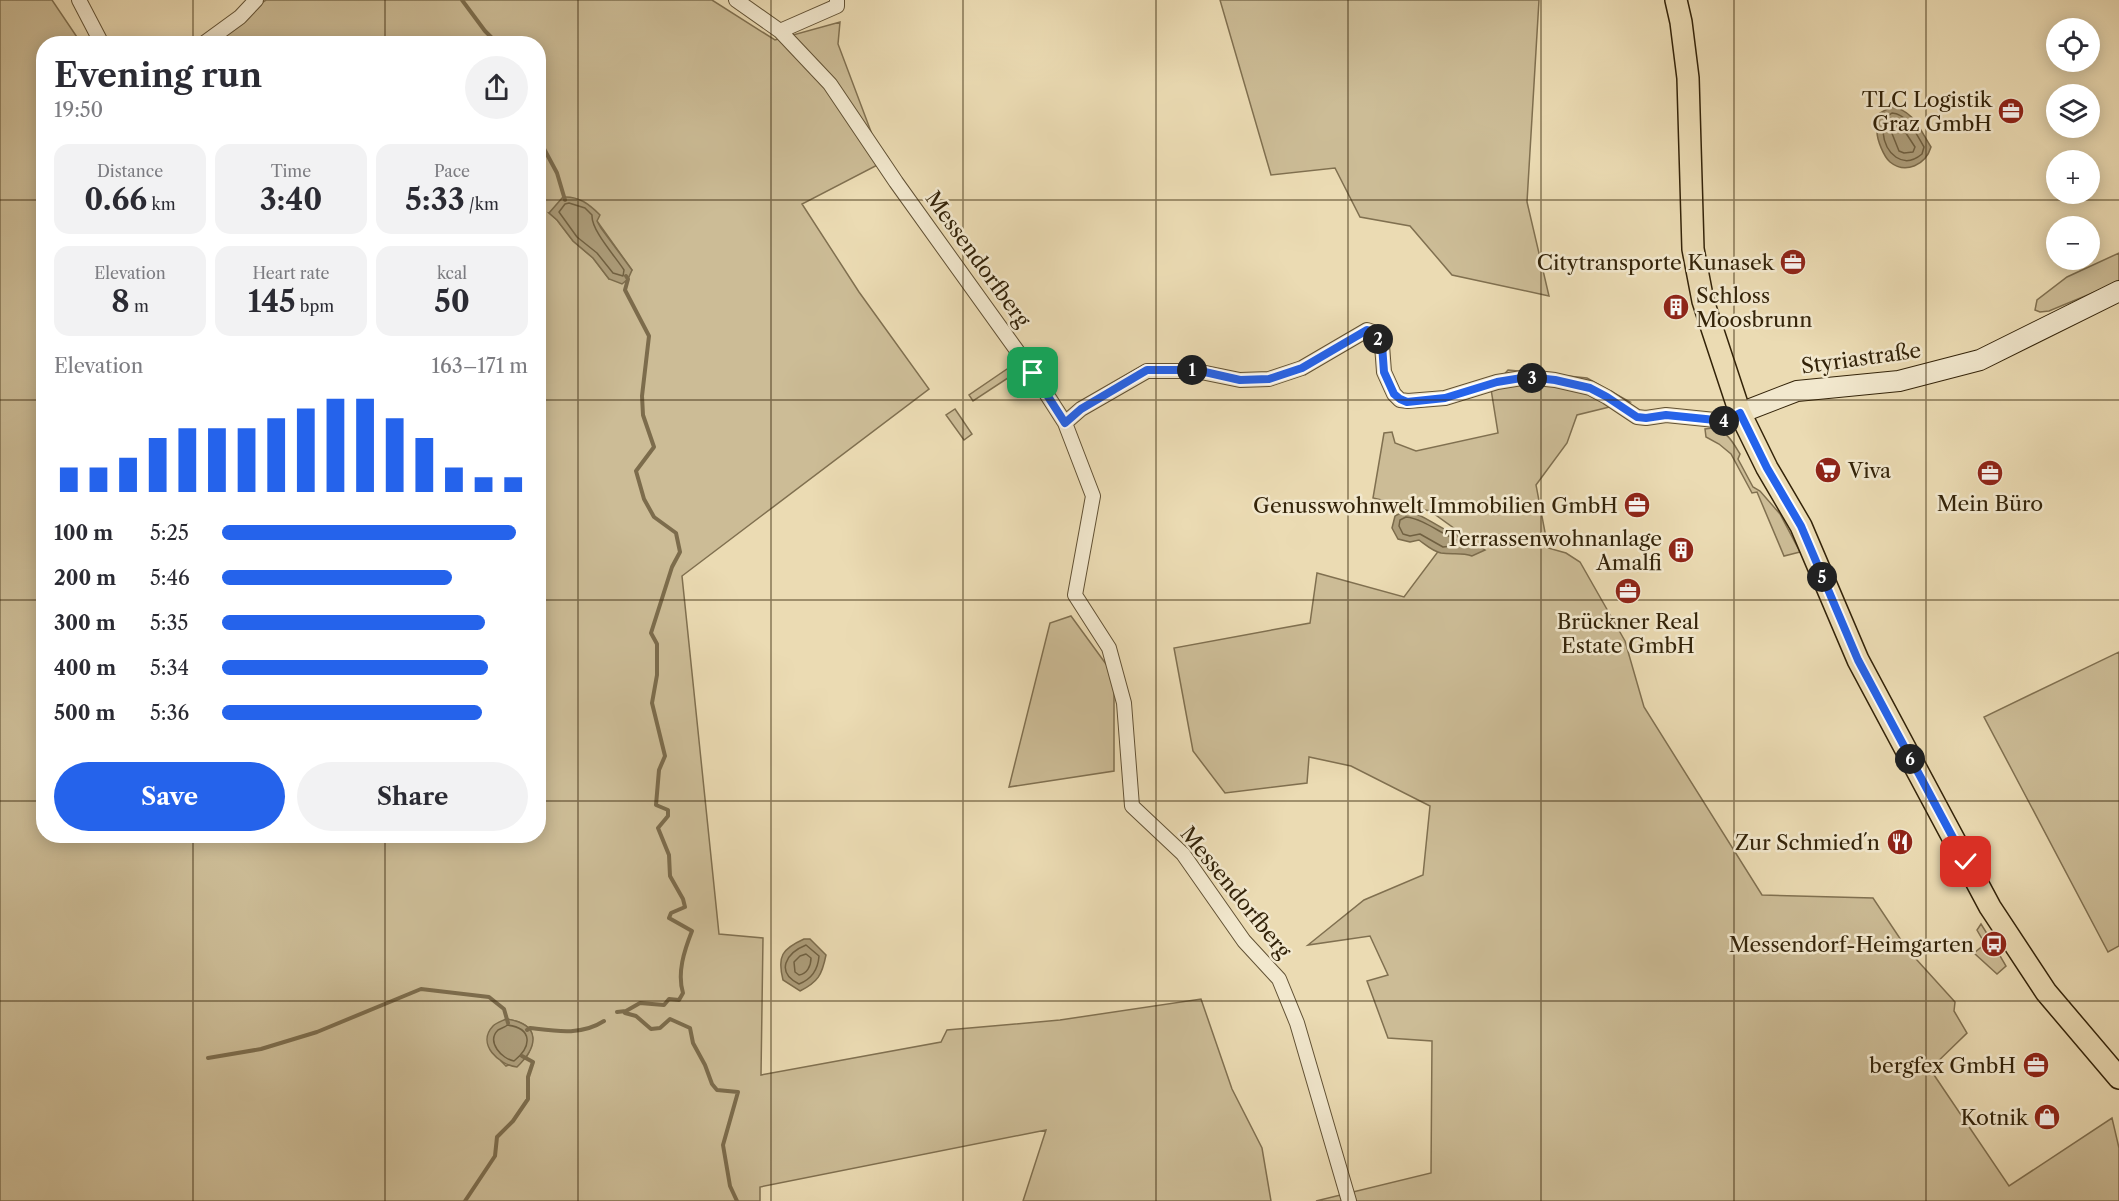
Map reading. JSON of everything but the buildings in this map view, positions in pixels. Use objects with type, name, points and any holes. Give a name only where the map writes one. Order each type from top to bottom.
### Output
[{"type":"main road","points":[[1676,0],[1688,78],[1693,249],[1703,301],[1740,413],[1767,468],[1801,526],[1858,660],[1990,907],[2046,992],[2119,1078]]},
{"type":"street","points":[[79,0],[98,36]]},
{"type":"street","points":[[214,36],[240,17],[256,0]]},
{"type":"street","name":"Messendorfberg","points":[[736,0],[780,31],[830,84],[896,182],[1027,364],[1065,423],[1094,496],[1075,595],[1109,648],[1124,703],[1132,806],[1183,854],[1244,940],[1279,979],[1297,1023],[1349,1201]]},
{"type":"street","points":[[780,31],[840,2]]},
{"type":"street","name":"Styriastraße","points":[[1740,413],[1797,391],[1899,381],[1980,360],[2119,291]]},
{"type":"street","points":[[1065,423],[1081,409],[1147,370],[1196,370],[1240,380],[1269,379],[1302,368],[1367,330],[1372,332],[1382,345],[1384,372],[1394,394],[1407,402],[1445,398],[1497,382],[1528,377],[1590,388],[1637,417],[1666,415],[1725,421],[1740,413]]},
{"type":"shaded area","points":[[0,0],[52,0],[76,36],[36,36],[36,843],[546,843],[546,36],[210,36],[266,0],[712,0],[775,40],[840,22],[838,44],[873,137],[889,159],[802,204],[859,292],[929,389],[682,576],[719,934],[763,938],[761,1075],[941,1042],[947,1030],[1060,1020],[1201,999],[1232,1089],[1262,1148],[1271,1201],[1023,1201],[1046,1130],[760,1187],[760,1201],[0,1201]],"holes":[[[549,213],[597,221],[632,270],[609,279],[593,258],[573,241]],[[506,1019],[528,1027],[533,1037],[532,1043],[526,1058],[506,1066],[501,1061]]]},
{"type":"shaded area","points":[[1220,0],[1539,0],[1527,202],[1549,296],[1452,275],[1410,226],[1360,217],[1335,168],[1271,175]]},
{"type":"shaded area","points":[[2119,253],[2119,282],[2049,311],[2035,310],[2037,300],[2067,277],[2082,270],[2100,270],[2100,262]]},
{"type":"shaded area","points":[[1007,369],[1011,376],[973,401],[969,395]]},
{"type":"shaded area","points":[[1508,370],[1587,378],[1630,402],[1577,415],[1567,443],[1536,485],[1548,548],[1566,553],[1580,562],[1625,641],[1644,707],[1762,895],[1873,898],[1907,949],[1955,1002],[1954,1011],[1967,1033],[1930,1069],[2009,1186],[2112,1118],[2119,1148],[2119,1201],[1316,1201],[1431,1173],[1432,1041],[1388,1038],[1367,981],[1388,975],[1370,936],[1308,945],[1364,900],[1423,875],[1430,806],[1351,766],[1309,757],[1307,783],[1225,793],[1193,751],[1174,648],[1310,623],[1317,573],[1404,597],[1455,529],[1430,511],[1373,498],[1384,433],[1392,432],[1395,443],[1416,451],[1498,433],[1491,389]]},
{"type":"shaded area","points":[[955,409],[972,434],[964,440],[946,415]]},
{"type":"shaded area","points":[[1712,428],[1722,432],[1732,441],[1740,454],[1738,459],[1753,487],[1760,491],[1780,514],[1800,552],[1784,556],[1757,492],[1752,493],[1731,454],[1706,437],[1705,429]]},
{"type":"shaded area","points":[[1071,616],[1114,675],[1114,771],[1009,787],[1050,623]]},
{"type":"shaded area","points":[[2119,652],[2119,946],[2108,952],[1984,717]]},
{"type":"shaded area","points":[[1981,924],[1991,940],[1988,942],[1993,950],[1996,949],[2006,966],[1997,974],[1974,953],[1985,944],[1977,930]]},
{"type":"water","points":[[1891,107],[1910,116],[1931,147],[1925,158],[1915,166],[1902,168],[1896,166],[1888,160],[1881,148],[1877,125],[1880,113]]},
{"type":"water","points":[[563,197],[583,202],[600,215],[597,221],[601,228],[632,270],[628,279],[622,284],[609,279],[593,258],[573,241],[549,213]]},
{"type":"water","points":[[1406,510],[1422,516],[1485,550],[1472,556],[1445,554],[1429,548],[1419,540],[1410,542],[1398,539],[1392,528],[1395,516]]},
{"type":"water","points":[[804,939],[810,939],[826,955],[818,977],[800,991],[783,980],[781,959],[786,950]]},
{"type":"water","points":[[506,1019],[526,1026],[533,1037],[529,1051],[517,1067],[497,1058],[488,1046],[488,1033],[494,1025]]},
{"type":"waterway","points":[[462,0],[490,36]]},
{"type":"waterway","points":[[546,152],[557,173],[565,200]]},
{"type":"waterway","points":[[626,276],[628,279],[625,290],[649,336],[642,396],[643,415],[654,447],[636,471],[644,499],[654,517],[676,533],[680,552],[672,567],[651,633],[657,644],[657,675],[652,703],[665,756],[659,770],[656,805],[668,810],[668,816],[658,828],[669,855],[670,876],[685,907],[671,913],[669,918],[692,931],[682,962],[683,993],[679,1000],[669,999],[664,1005],[640,1003],[625,1013],[636,1016],[651,1029],[660,1028],[670,1019],[690,1028],[693,1043],[712,1084],[717,1090],[738,1092],[723,1145],[730,1186],[737,1201]]},
{"type":"waterway","points":[[208,1058],[261,1049],[317,1032],[421,989],[489,997],[504,1009],[508,1023]]},
{"type":"waterway","points":[[617,1012],[626,1011]]},
{"type":"waterway","points":[[527,1030],[530,1028],[577,1031],[604,1021]]},
{"type":"waterway","points":[[465,1201],[495,1156],[497,1137],[513,1121],[528,1099],[528,1077],[533,1062],[522,1056]]},
{"type":"place","name":"TLC Logistik Graz GmbH","points":[[2011,111]]},
{"type":"place","name":"Citytransporte Kunasek","points":[[1793,262]]},
{"type":"place","name":"Schloss Moosbrunn","points":[[1676,307]]},
{"type":"place","name":"Viva","points":[[1828,470]]},
{"type":"place","name":"Mein Büro","points":[[1990,473]]},
{"type":"place","name":"Genusswohnwelt Immobilien GmbH","points":[[1637,505]]},
{"type":"place","name":"Terrassenwohnanlage Amalfi","points":[[1681,550]]},
{"type":"place","name":"Brückner Real Estate GmbH","points":[[1628,591]]},
{"type":"place","name":"Zur Schmied´n","points":[[1900,842]]},
{"type":"place","name":"Messendorf-Heimgarten","points":[[1994,944]]},
{"type":"place","name":"bergfex GmbH","points":[[2036,1065]]},
{"type":"place","name":"Kotnik","points":[[2047,1117]]},
{"type":"route","points":[[1033,373],[1065,423],[1081,409],[1147,370],[1196,370],[1240,380],[1269,379],[1302,368],[1367,330],[1380,340],[1384,372],[1394,394],[1407,402],[1445,398],[1497,382],[1528,377],[1590,388],[1637,417],[1666,415],[1725,421],[1740,413],[1767,468],[1801,526],[1858,660],[1966,862]]}]
